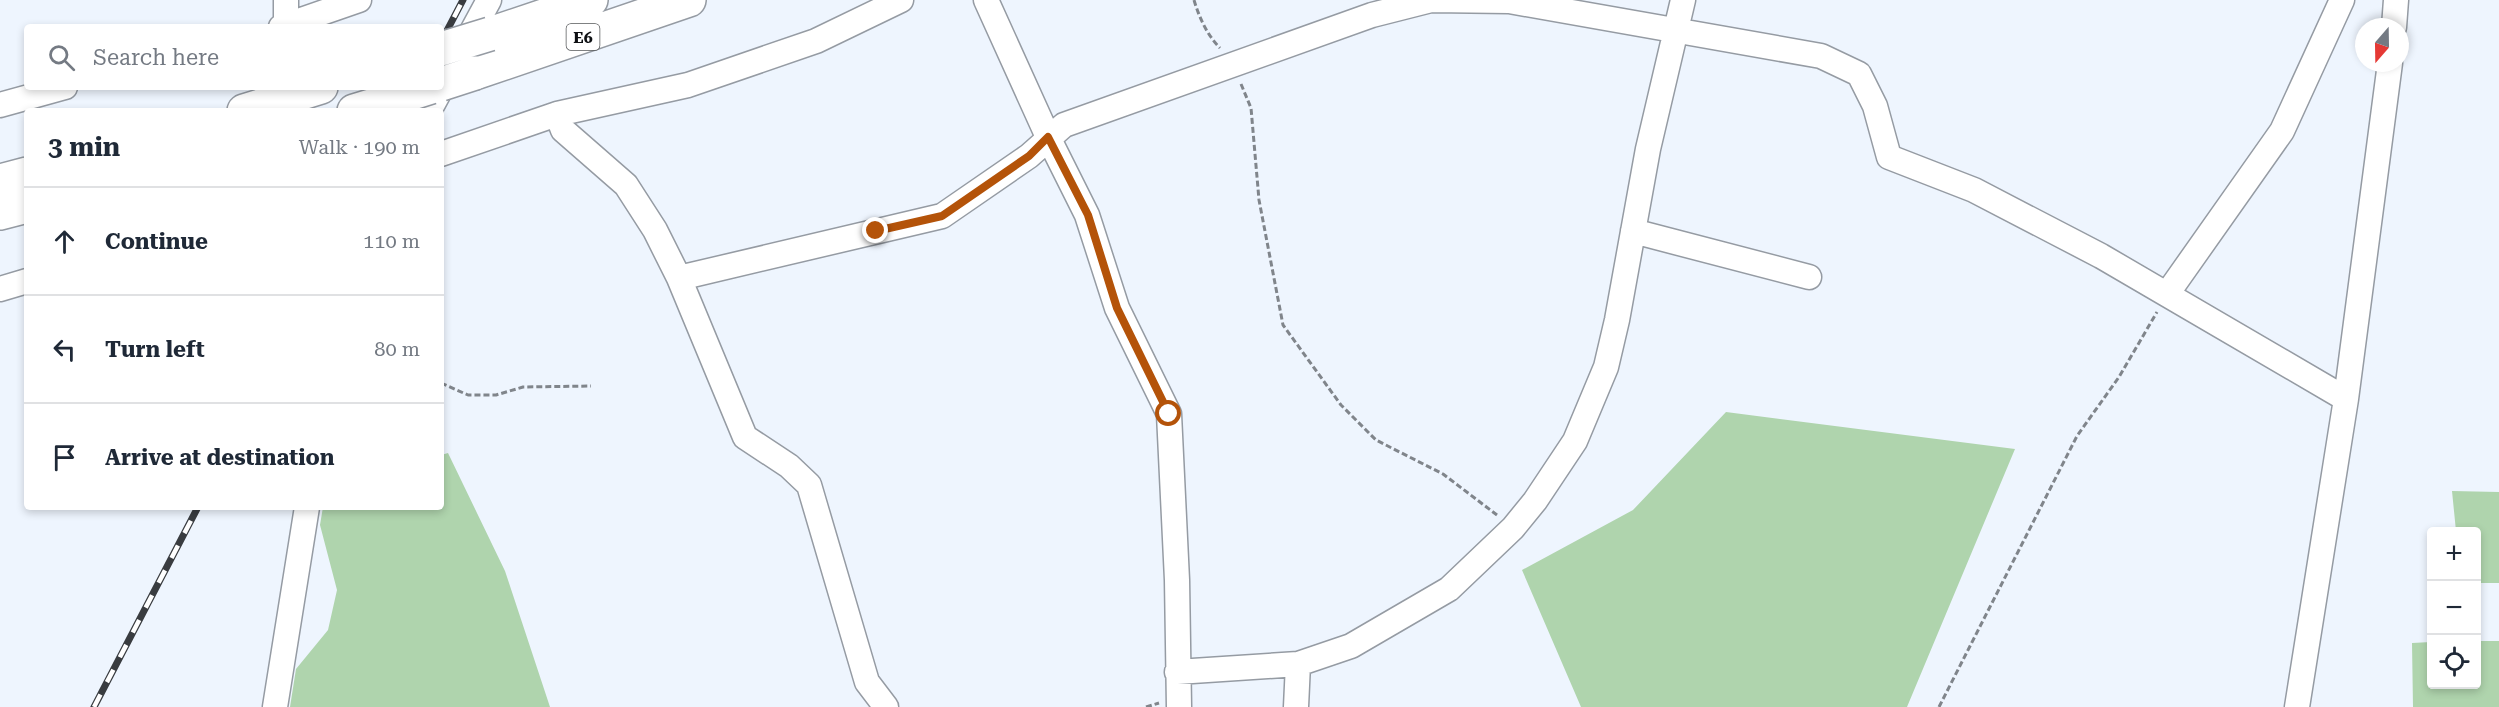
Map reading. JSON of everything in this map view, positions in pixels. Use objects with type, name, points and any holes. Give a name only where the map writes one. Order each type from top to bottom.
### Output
[{"type":"highway","name":"E6","points":[[444,49],[591,0]]},
{"type":"highway","name":"E6","points":[[444,83],[689,0]]},
{"type":"highway","points":[[254,108],[311,90]]},
{"type":"highway","points":[[364,108],[422,90]]},
{"type":"highway","points":[[0,181],[24,175]]},
{"type":"highway","points":[[0,213],[24,207]]},
{"type":"street","points":[[284,24],[286,0]]},
{"type":"street","points":[[290,24],[359,0]]},
{"type":"street","points":[[444,83],[489,0]]},
{"type":"street","points":[[444,153],[557,114],[688,85],[816,41],[901,0]]},
{"type":"street","points":[[986,0],[1048,137],[1088,215],[1117,308],[1169,414],[1179,707]]},
{"type":"street","points":[[679,278],[942,216],[1029,156],[1064,125],[1372,15],[1432,0],[1509,2],[1821,56],[1859,74],[1875,106],[1890,157],[1974,190],[2101,256],[2346,399]]},
{"type":"street","points":[[1177,672],[1298,664],[1351,646],[1449,589],[1513,528],[1535,501],[1575,441],[1606,367],[1648,148],[1683,0]]},
{"type":"street","points":[[2167,294],[2282,131],[2342,0]]},
{"type":"street","points":[[2395,18],[2396,0]]},
{"type":"street","points":[[2296,707],[2346,399],[2389,72]]},
{"type":"street","points":[[0,105],[54,90]]},
{"type":"street","points":[[431,108],[440,90]]},
{"type":"street","points":[[557,114],[563,130],[626,185],[655,230],[679,278],[745,437],[789,466],[809,485],[867,682],[886,707]]},
{"type":"street","points":[[1633,231],[1809,277]]},
{"type":"street","points":[[0,289],[24,282]]},
{"type":"street","points":[[275,707],[307,510]]},
{"type":"street","points":[[1296,707],[1298,664]]},
{"type":"path","points":[[1194,0],[1198,13],[1213,41],[1233,63],[1251,108],[1259,200],[1283,325],[1341,405],[1376,440],[1443,474],[1513,528]]},
{"type":"path","points":[[1939,707],[2077,436],[2119,377],[2167,294]]},
{"type":"path","points":[[444,384],[468,395],[496,395],[523,387],[591,386]]},
{"type":"green space","points":[[1726,412],[2015,449],[1907,707],[1581,707],[1522,570],[1633,510]]},
{"type":"green space","points":[[448,453],[505,571],[550,707],[290,707],[296,669],[328,630],[337,590],[320,525],[322,510],[444,510],[444,454]]},
{"type":"green space","points":[[2452,491],[2499,492],[2499,583],[2481,583],[2481,527],[2456,527]]},
{"type":"green space","points":[[2481,641],[2499,641],[2499,707],[2413,707],[2412,643],[2427,642],[2427,689],[2481,689]]},
{"type":"railway","points":[[444,36],[463,0]]},
{"type":"railway","points":[[406,108],[416,90]]},
{"type":"railway","points":[[94,707],[196,510]]},
{"type":"route","points":[[876,231],[942,216],[1029,156],[1048,137],[1088,215],[1117,308],[1169,414]]}]
